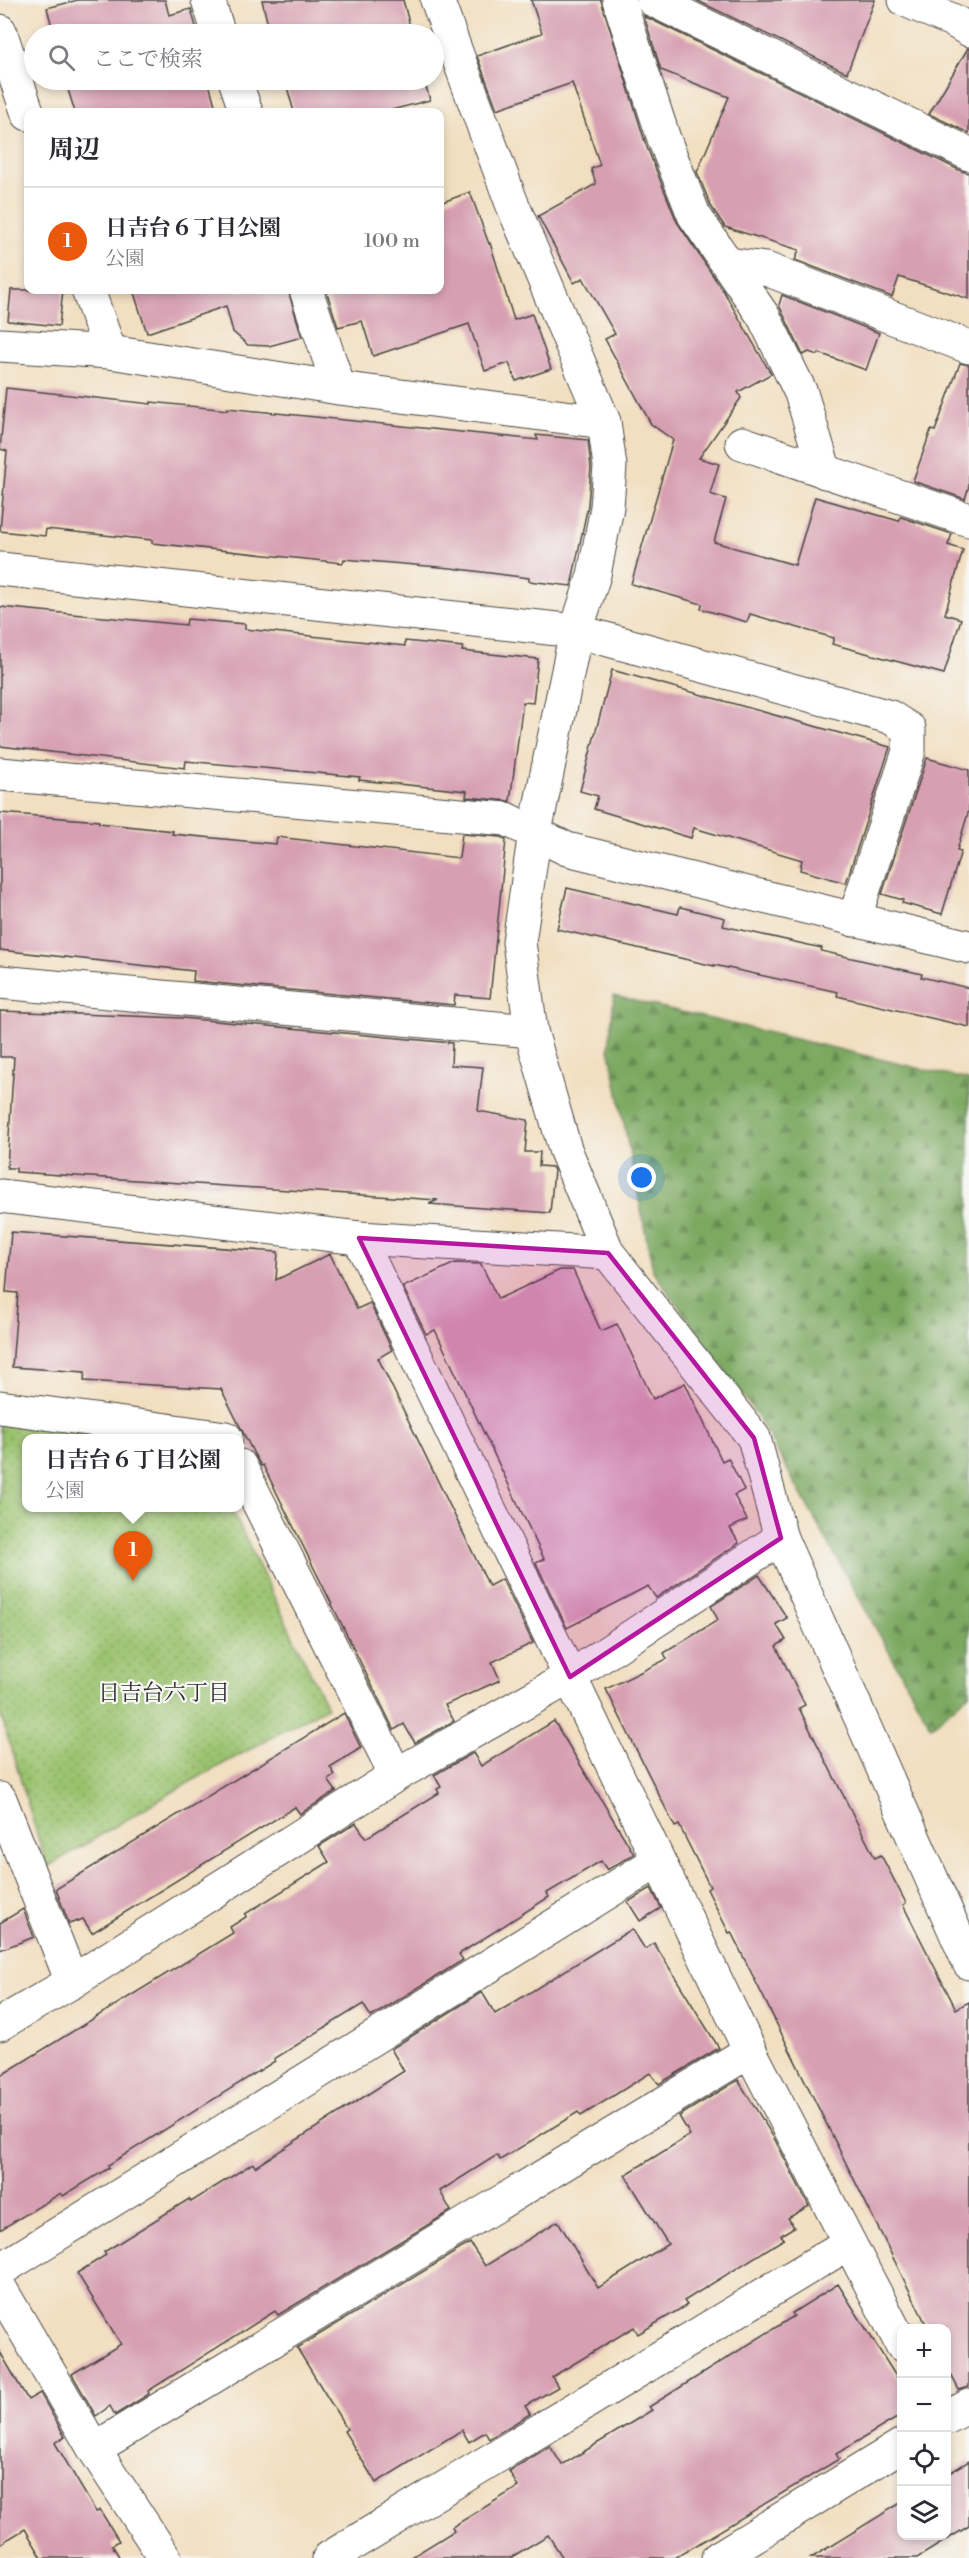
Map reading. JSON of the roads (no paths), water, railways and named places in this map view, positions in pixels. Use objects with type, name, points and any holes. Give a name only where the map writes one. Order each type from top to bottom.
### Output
[{"type":"street","points":[[208,0],[216,24]]},
{"type":"street","points":[[437,0],[511,201],[604,422],[610,466],[607,507],[594,575],[576,631],[535,832],[519,942],[531,1031],[565,1149],[608,1253],[754,1438],[781,1538],[969,1963]]},
{"type":"street","points":[[619,0],[664,139],[694,215],[764,317],[801,393],[825,472]]},
{"type":"street","points":[[653,0],[969,154]]},
{"type":"street","points":[[905,0],[960,17]]},
{"type":"street","points":[[0,30],[26,108]]},
{"type":"street","points":[[238,90],[245,108]]},
{"type":"street","points":[[728,264],[766,269],[969,347]]},
{"type":"street","points":[[89,294],[110,352]]},
{"type":"street","points":[[307,294],[339,388]]},
{"type":"street","points":[[0,345],[110,352],[339,388],[604,422]]},
{"type":"street","points":[[742,443],[969,520]]},
{"type":"street","points":[[0,569],[576,631],[890,717],[909,729],[909,751],[854,920]]},
{"type":"street","points":[[0,774],[506,819],[567,849],[969,947]]},
{"type":"street","points":[[0,982],[531,1031]]},
{"type":"street","points":[[0,1196],[359,1238],[608,1253]]},
{"type":"street","points":[[359,1238],[750,2051],[897,2335]]},
{"type":"street","points":[[0,1407],[197,1434]]},
{"type":"street","points":[[244,1474],[396,1775]]},
{"type":"street","points":[[0,2024],[72,1982],[396,1775],[570,1677],[781,1538]]},
{"type":"street","points":[[0,1799],[72,1982]]},
{"type":"street","points":[[0,2270],[658,1860]]},
{"type":"street","points":[[94,2449],[750,2051]]},
{"type":"street","points":[[329,2558],[849,2243]]},
{"type":"street","points":[[0,2288],[94,2449],[165,2558]]},
{"type":"street","points":[[951,2415],[969,2406]]},
{"type":"street","points":[[718,2558],[897,2448]]},
{"type":"place","name":"日吉台６丁目公園","points":[[133,1581]]},
{"type":"district","name":"日吉台六丁目","points":[[164,1693]]}]
